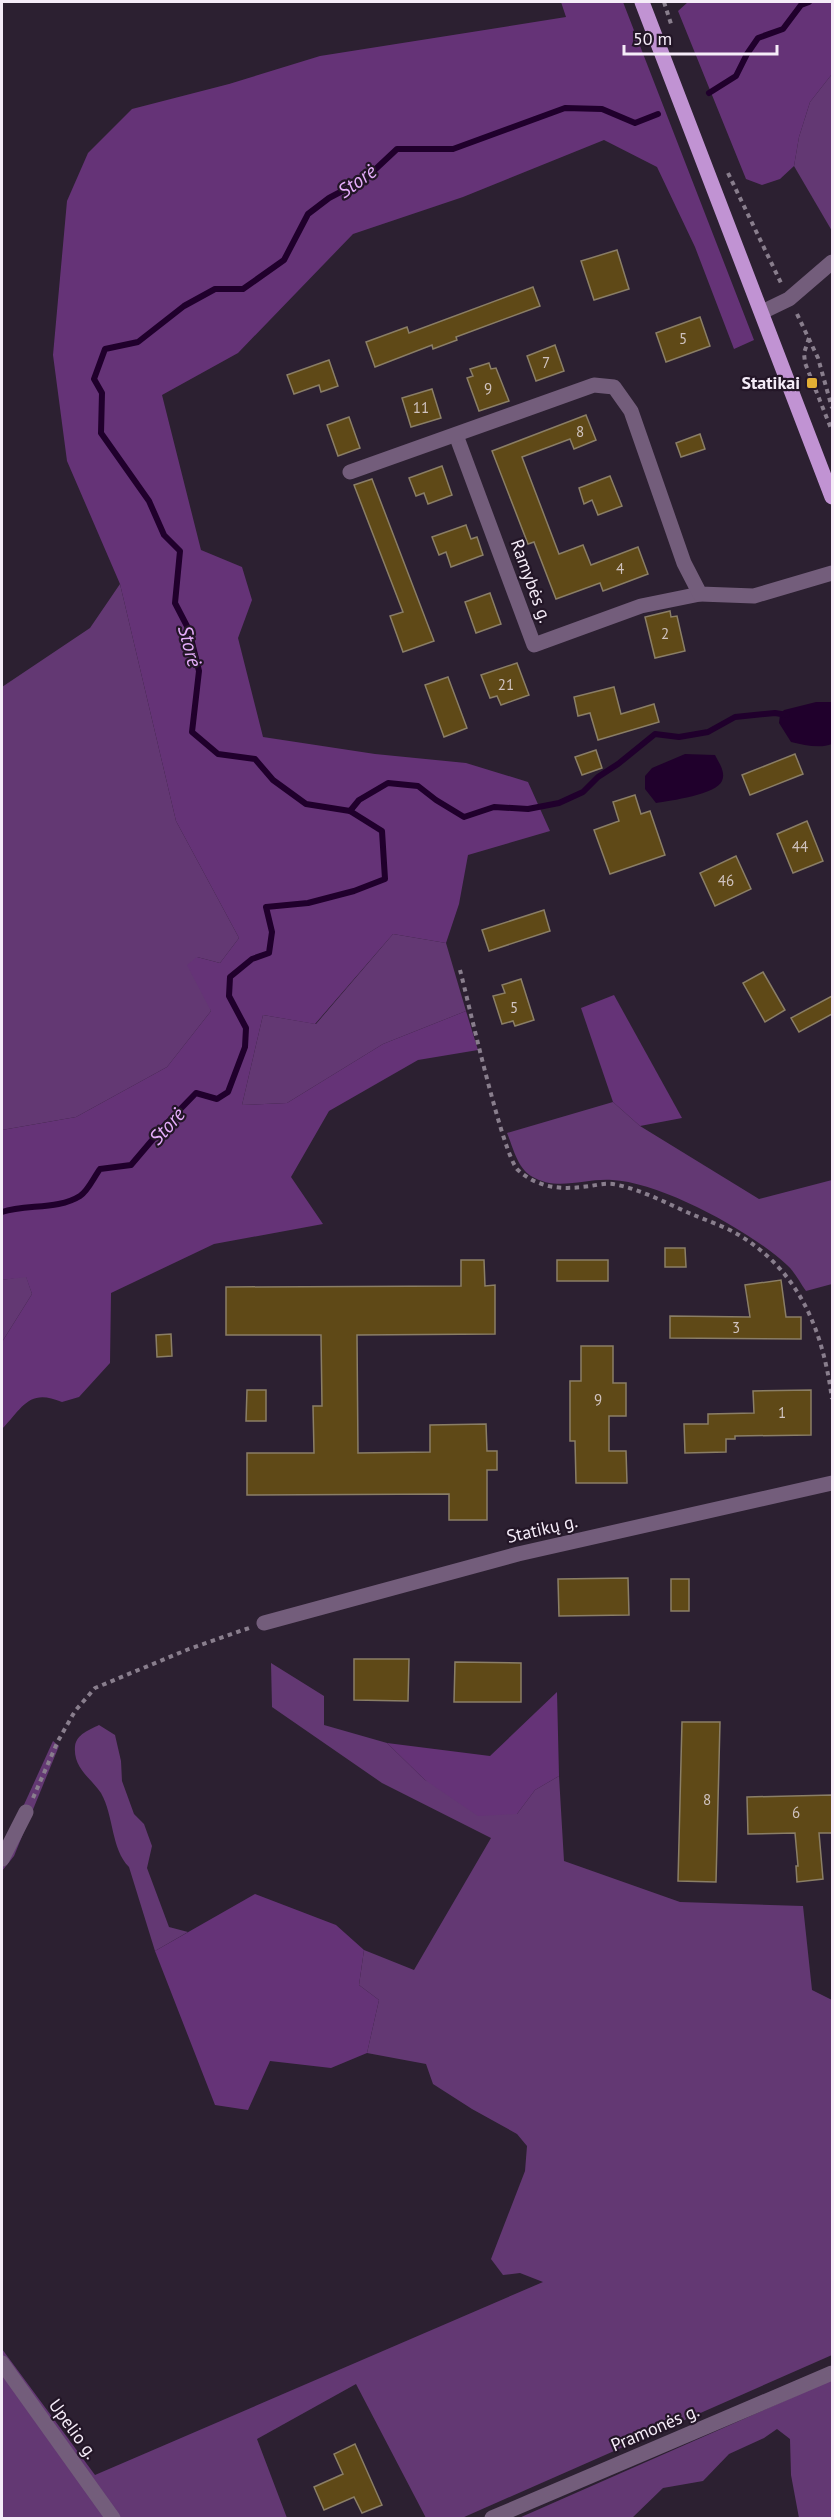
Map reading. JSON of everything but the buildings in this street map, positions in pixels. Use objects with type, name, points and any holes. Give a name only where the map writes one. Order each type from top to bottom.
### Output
[{"type":"main road","points":[[642,2],[832,497]]},
{"type":"street","points":[[762,312],[789,299],[832,262]]},
{"type":"street","points":[[350,472],[594,385],[614,387],[631,411],[684,563],[700,594]]},
{"type":"street","name":"Ramybės g.","points":[[456,435],[534,645],[641,606],[700,594],[754,596],[832,573]]},
{"type":"street","name":"Statikų g.","points":[[264,1623],[518,1554],[832,1483]]},
{"type":"street","points":[[2,1859],[26,1812]]},
{"type":"street","name":"Upelio g.","points":[[2,2363],[113,2518]]},
{"type":"street","name":"Pramonės g.","points":[[492,2518],[832,2373]]},
{"type":"path","points":[[664,2],[674,34]]},
{"type":"path","points":[[723,163],[810,338],[832,408]]},
{"type":"path","points":[[810,338],[804,353],[805,363],[832,431]]},
{"type":"path","points":[[460,970],[501,1127],[516,1169],[542,1186],[572,1189],[610,1183],[643,1192],[738,1235],[764,1253],[796,1287],[807,1305],[816,1328],[832,1399]]},
{"type":"path","points":[[26,1812],[58,1741],[75,1712],[95,1688],[189,1649],[264,1623]]},
{"type":"shaded area","points":[[561,2],[623,2],[754,340],[734,349],[695,247],[657,167],[604,140],[463,197],[353,234],[238,353],[162,395],[201,550],[242,567],[252,600],[238,638],[263,737],[375,754],[466,763],[528,782],[550,831],[468,855],[459,904],[446,943],[393,934],[315,1024],[263,1015],[242,1105],[287,1103],[383,1044],[466,1011],[478,1050],[418,1060],[329,1111],[291,1177],[323,1224],[214,1244],[111,1293],[110,1363],[79,1397],[62,1402],[42,1397],[34,1399],[22,1407],[2,1429],[2,1342],[32,1294],[26,1277],[2,1280],[2,1130],[76,1117],[167,1067],[211,1011],[187,965],[197,957],[220,963],[239,938],[176,821],[120,584],[67,461],[53,355],[67,201],[88,153],[132,109],[229,84],[320,56],[566,17]]},
{"type":"shaded area","points":[[688,2],[832,2],[832,74],[810,102],[799,137],[794,166],[780,179],[762,185],[746,179],[678,11]]},
{"type":"shaded area","points":[[832,74],[832,231],[794,166],[799,137],[810,102]]},
{"type":"shaded area","points":[[120,584],[176,821],[239,938],[220,963],[197,957],[211,1011],[167,1067],[76,1117],[2,1130],[2,687],[90,628]]},
{"type":"shaded area","points":[[816,702],[832,702],[832,744],[817,746],[791,742],[779,723],[780,714],[784,710]]},
{"type":"shaded area","points":[[685,754],[715,755],[723,771],[722,781],[712,790],[703,793],[656,803],[645,789],[645,776],[652,768]]},
{"type":"shaded area","points":[[393,934],[446,943],[466,1011],[383,1044],[287,1103],[242,1105],[263,1015],[316,1024]]},
{"type":"shaded area","points":[[614,995],[682,1118],[640,1126],[613,1102],[581,1008]]},
{"type":"shaded area","points":[[613,1102],[640,1126],[759,1199],[832,1180],[832,1284],[806,1291],[787,1265],[752,1238],[705,1211],[655,1189],[612,1180],[551,1183],[531,1176],[522,1167],[507,1133]]},
{"type":"shaded area","points":[[26,1276],[32,1294],[2,1342],[2,1280]]},
{"type":"shaded area","points":[[271,1663],[324,1696],[324,1725],[387,1743],[425,1780],[517,1814],[535,1790],[559,1776],[564,1861],[680,1902],[803,1906],[812,1990],[832,2000],[832,2355],[462,2518],[426,2518],[356,2384],[257,2439],[287,2518],[2,2518],[2,2349],[95,2475],[543,2282],[520,2273],[503,2275],[491,2259],[525,2171],[527,2146],[517,2134],[433,2084],[426,2064],[367,2053],[379,2000],[359,1985],[364,1950],[414,1970],[491,1838],[382,1783],[272,1707]]},
{"type":"shaded area","points":[[557,1692],[559,1776],[535,1790],[517,1814],[478,1816],[425,1780],[387,1743],[490,1756]]},
{"type":"shaded area","points":[[99,1725],[115,1735],[121,1761],[122,1781],[134,1814],[144,1824],[152,1846],[147,1868],[169,1927],[188,1932],[155,1951],[129,1867],[119,1851],[105,1802],[101,1793],[79,1766],[75,1754],[78,1738]]},
{"type":"shaded area","points":[[53,1741],[59,1746],[14,1856],[2,1871],[2,1853]]},
{"type":"shaded area","points":[[255,1894],[336,1925],[364,1950],[359,1985],[379,2000],[367,2053],[331,2068],[270,2061],[248,2110],[215,2105],[155,1951]]},
{"type":"shaded area","points":[[832,2380],[832,2518],[799,2518],[791,2475],[790,2439],[777,2429],[764,2438],[729,2454],[703,2481],[663,2488],[632,2518],[519,2518]]},
{"type":"waterway","name":"Storė","points":[[709,93],[736,76],[758,38],[783,29],[801,5],[809,2]]},
{"type":"waterway","name":"Storė","points":[[2,1212],[62,1203],[80,1196],[100,1169],[131,1165],[196,1093],[217,1099],[228,1092],[245,1047],[246,1028],[229,996],[230,977],[252,959],[269,953],[272,932],[266,907],[308,903],[354,891],[385,879],[382,831],[350,811],[306,804],[273,780],[255,759],[218,754],[192,732],[199,671],[189,630],[175,603],[180,551],[164,535],[149,501],[101,433],[102,393],[94,379],[105,349],[138,342],[184,306],[215,289],[243,289],[284,260],[308,214],[329,198],[365,179],[397,149],[453,149],[565,108],[602,109],[635,123],[658,114]]},
{"type":"waterway","points":[[350,811],[359,800],[388,783],[418,786],[464,817],[494,807],[528,809],[559,803],[583,792],[598,777],[655,734],[679,737],[708,732],[735,717],[775,713],[787,715]]},
{"type":"place","name":"Statikai","points":[[812,383]]}]
